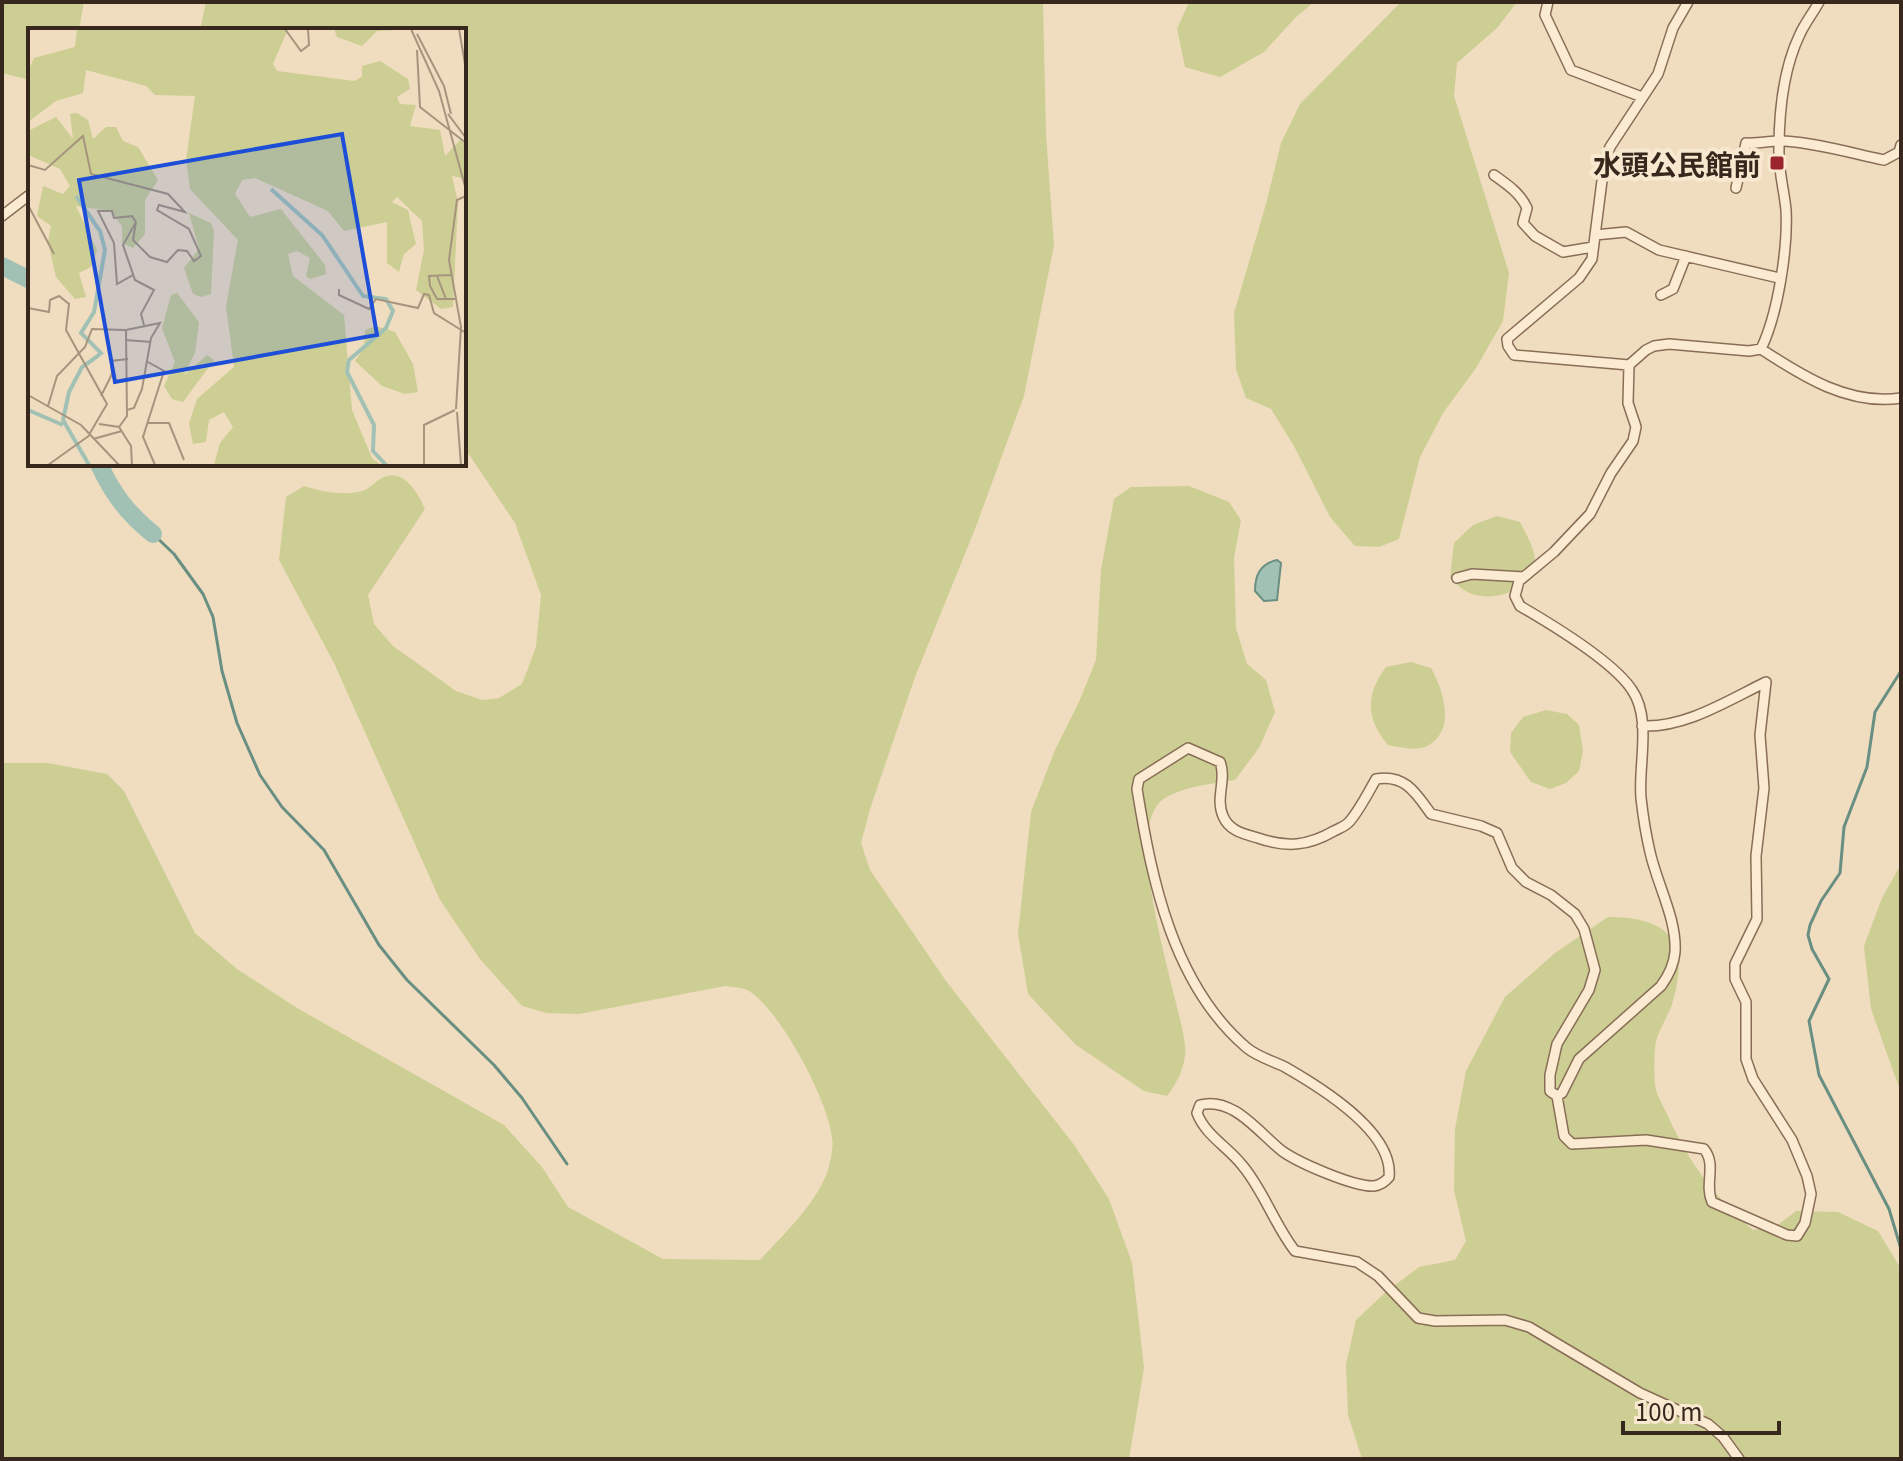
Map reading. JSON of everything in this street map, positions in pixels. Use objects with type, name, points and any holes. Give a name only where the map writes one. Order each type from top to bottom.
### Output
[{"type":"street","points":[[1548,2],[1545,15],[1571,70],[1642,97]]},
{"type":"street","points":[[1688,2],[1673,28],[1658,74],[1610,147],[1604,165],[1592,259],[1579,278],[1507,339],[1508,346],[1514,355],[1629,365],[1654,346],[1669,344],[1749,351],[1761,349],[1826,388],[1886,400],[1901,398]]},
{"type":"street","points":[[1761,349],[1773,316],[1785,244],[1786,212],[1779,140],[1790,62],[1799,35],[1819,2]]},
{"type":"street","points":[[1736,188],[1746,143],[1779,140],[1884,160],[1899,152],[1901,145]]},
{"type":"street","points":[[1494,175],[1524,201],[1527,208],[1523,223],[1535,236],[1563,252],[1593,247]]},
{"type":"street","points":[[2,216],[28,196]]},
{"type":"street","points":[[1595,235],[1626,232],[1659,250],[1779,278]]},
{"type":"street","points":[[1661,295],[1673,289],[1686,256]]},
{"type":"street","points":[[1557,1096],[1562,1093],[1579,1059],[1661,986],[1670,974],[1675,953],[1673,933],[1650,852],[1641,796],[1642,726],[1632,690],[1584,647],[1520,606],[1515,596],[1519,581],[1554,552],[1590,514],[1611,473],[1633,441],[1636,427],[1628,403],[1629,365]]},
{"type":"street","points":[[1457,578],[1472,574],[1524,577]]},
{"type":"street","points":[[1642,726],[1662,727],[1712,709],[1766,682],[1760,735],[1764,788],[1756,856],[1757,919],[1735,964],[1735,979],[1746,1002],[1746,1059],[1753,1079],[1792,1140],[1807,1176],[1811,1194],[1805,1223],[1797,1236],[1787,1235],[1712,1202],[1708,1192],[1711,1165],[1704,1149],[1646,1140],[1572,1144],[1564,1136],[1557,1096],[1550,1091],[1550,1075],[1557,1044],[1589,990],[1595,970],[1584,929],[1575,914],[1512,868],[1497,833],[1431,814],[1404,781],[1388,777],[1376,779],[1348,824],[1307,844],[1291,846],[1233,830],[1223,817],[1220,798],[1223,769],[1220,762],[1188,748],[1139,779],[1137,789],[1158,889],[1170,928],[1194,984],[1251,1051],[1283,1066],[1347,1109],[1388,1156],[1389,1177],[1382,1184],[1371,1186],[1318,1170],[1283,1151],[1254,1124],[1219,1104],[1200,1105],[1197,1113],[1201,1124],[1242,1165],[1295,1251],[1357,1262],[1378,1276],[1418,1318],[1435,1321],[1505,1320],[1529,1327],[1640,1393],[1708,1424],[1723,1437],[1739,1459]]},
{"type":"green space","points":[[2,2],[84,2],[79,28],[28,28],[28,80],[2,73]]},
{"type":"green space","points":[[206,2],[1043,2],[1046,135],[1054,245],[1024,396],[975,529],[915,677],[861,843],[870,870],[946,981],[1075,1146],[1109,1199],[1132,1263],[1144,1368],[1129,1459],[2,1459],[2,763],[48,763],[107,774],[124,791],[195,933],[237,969],[297,1008],[504,1125],[542,1167],[568,1207],[663,1259],[760,1260],[815,1197],[827,1173],[832,1150],[829,1121],[801,1058],[775,1017],[749,991],[725,986],[579,1014],[547,1013],[522,1006],[480,959],[440,900],[334,663],[279,560],[286,497],[304,486],[326,492],[348,493],[365,490],[392,475],[404,479],[425,509],[368,595],[374,624],[393,646],[456,691],[482,700],[499,698],[522,684],[536,647],[541,595],[515,523],[466,450],[466,28],[200,28]]},
{"type":"green space","points":[[1189,2],[1314,2],[1264,52],[1220,77],[1185,67],[1177,29]]},
{"type":"green space","points":[[1401,2],[1517,2],[1497,28],[1457,63],[1454,96],[1509,273],[1503,321],[1476,368],[1443,413],[1420,457],[1399,539],[1379,547],[1355,546],[1330,517],[1294,446],[1271,409],[1246,398],[1236,369],[1234,313],[1281,143],[1300,104]]},
{"type":"green space","points":[[1189,486],[1229,502],[1241,520],[1234,558],[1236,628],[1247,664],[1266,680],[1275,712],[1259,748],[1235,780],[1173,794],[1165,798],[1152,815],[1148,842],[1149,877],[1185,1045],[1181,1072],[1167,1096],[1144,1091],[1076,1045],[1028,994],[1018,934],[1031,812],[1096,660],[1101,570],[1114,499],[1131,487]]},
{"type":"green space","points":[[1497,516],[1520,522],[1535,558],[1532,573],[1517,589],[1506,593],[1495,596],[1473,594],[1450,578],[1454,543],[1473,525]]},
{"type":"green space","points":[[1411,662],[1431,668],[1445,711],[1441,732],[1435,741],[1416,749],[1388,745],[1375,725],[1371,706],[1375,687],[1386,667]]},
{"type":"green space","points":[[1546,710],[1567,714],[1579,725],[1583,751],[1579,771],[1566,783],[1550,789],[1531,782],[1510,752],[1511,733],[1523,717]]},
{"type":"green space","points":[[1901,864],[1901,1093],[1871,1009],[1864,946],[1882,898]]},
{"type":"green space","points":[[1608,917],[1629,918],[1660,928],[1670,936],[1676,948],[1678,980],[1656,1041],[1655,1084],[1659,1099],[1684,1147],[1713,1190],[1753,1230],[1775,1227],[1796,1211],[1838,1212],[1878,1231],[1901,1269],[1901,1459],[1362,1459],[1348,1415],[1346,1364],[1356,1320],[1419,1267],[1455,1260],[1466,1241],[1454,1190],[1455,1129],[1466,1071],[1505,997],[1555,953]]},
{"type":"shaded area","points":[[1277,560],[1281,563],[1277,600],[1264,601],[1255,591],[1257,575],[1266,564]]},
{"type":"waterway","points":[[2,266],[28,279]]},
{"type":"waterway","points":[[100,466],[122,502],[153,534]]},
{"type":"waterway","points":[[153,534],[174,554],[203,594],[213,617],[222,671],[237,723],[260,775],[282,807],[324,850],[379,945],[407,980],[494,1065],[522,1098],[567,1164]]},
{"type":"waterway","points":[[1901,671],[1875,712],[1867,767],[1844,827],[1840,873],[1821,901],[1808,935],[1812,949],[1829,979],[1809,1021],[1819,1075],[1889,1209],[1901,1249]]},
{"type":"place","name":"水頭公民館前","points":[[1777,163]]}]
